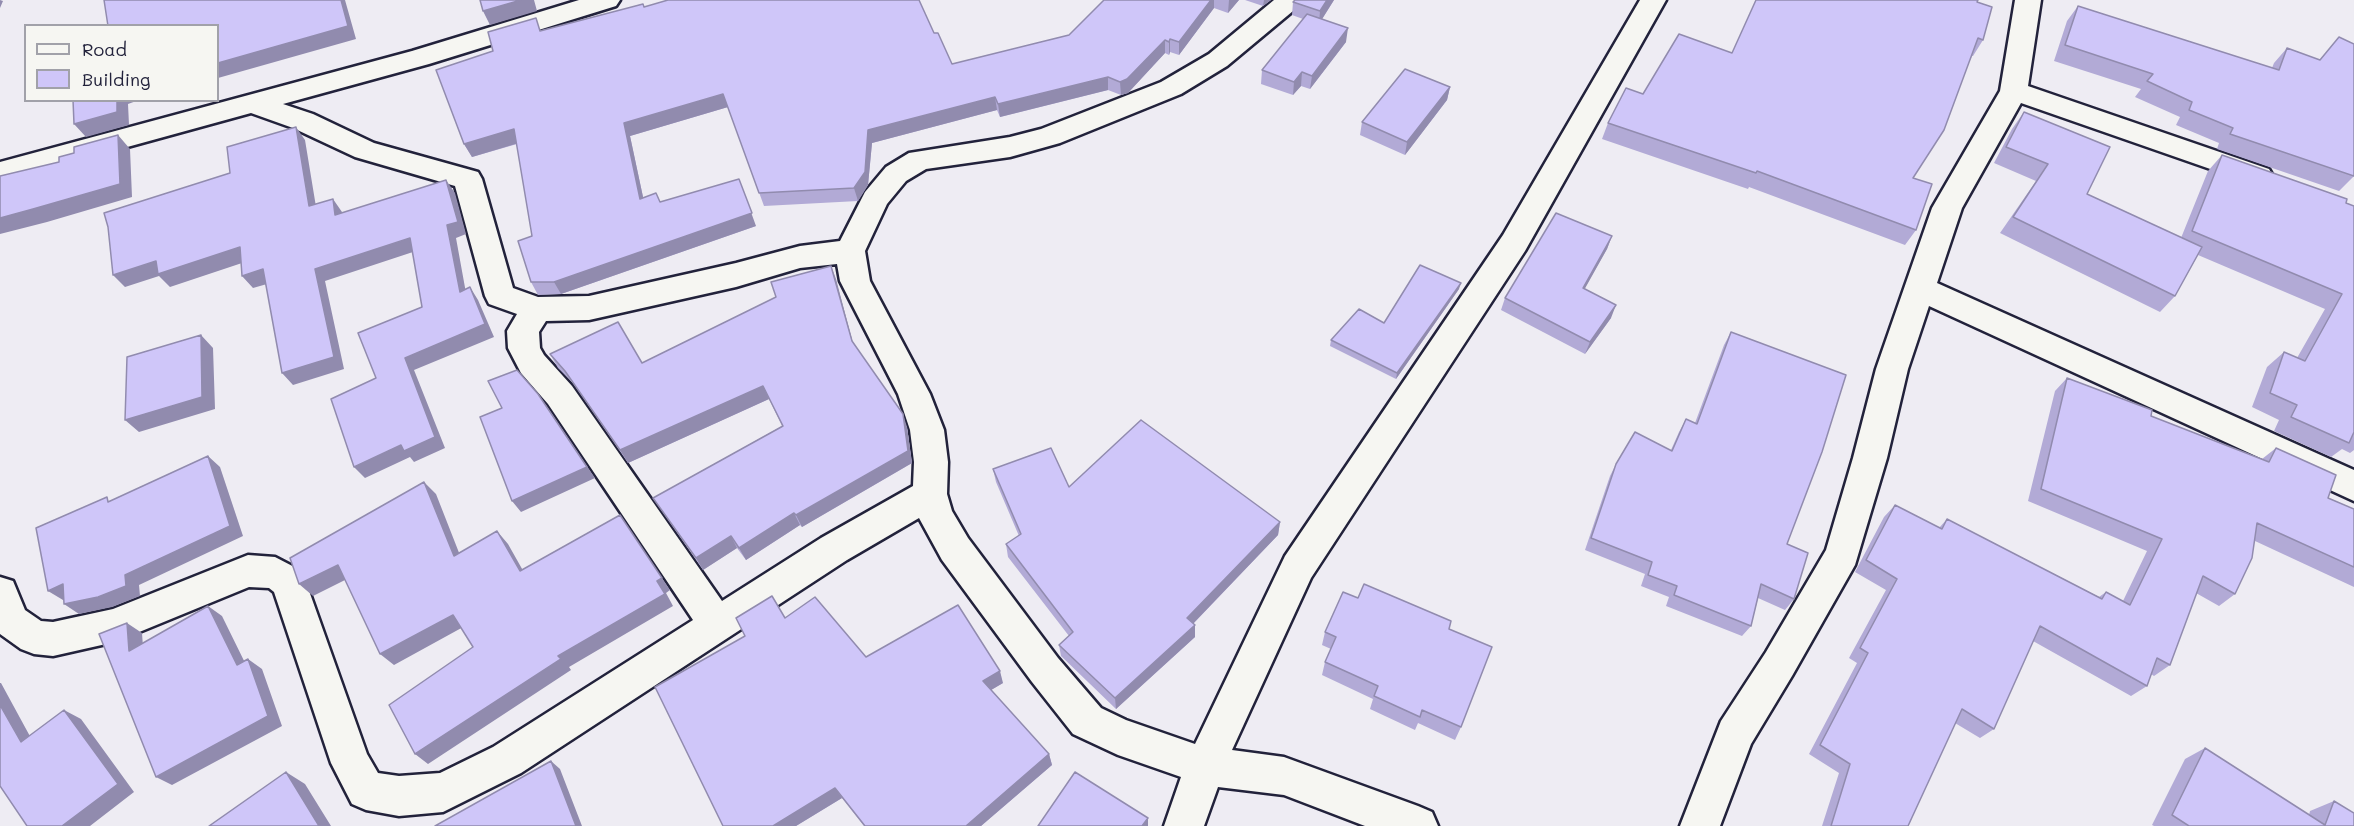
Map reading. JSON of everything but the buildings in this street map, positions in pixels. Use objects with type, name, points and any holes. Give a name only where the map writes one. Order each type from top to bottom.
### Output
[{"type":"street","points":[[0,172],[420,58],[606,0]]},
{"type":"street","points":[[1290,0],[1218,60],[1171,88],[1050,136],[1010,147],[919,160],[896,174],[875,199],[850,251],[855,281],[914,394],[927,430],[931,462],[930,494],[935,514],[955,549],[1045,670],[1087,721],[1118,736],[1205,766],[1284,776],[1418,826]]},
{"type":"street","points":[[1184,826],[1205,766],[1298,567],[1514,243],[1653,0]]},
{"type":"street","points":[[1700,826],[1735,734],[1779,664],[1842,554],[1870,458],[1892,369],[1947,208],[2014,91],[2028,0]]},
{"type":"street","points":[[2014,91],[2288,186]]},
{"type":"street","points":[[252,104],[303,121],[365,150],[468,179],[500,296],[537,309],[589,308],[736,275],[800,257],[850,251]]},
{"type":"street","points":[[1919,288],[2354,486]]},
{"type":"street","points":[[537,309],[523,331],[524,348],[532,364],[560,395],[716,623]]},
{"type":"street","points":[[0,593],[10,621],[34,637],[53,639],[115,625],[248,571],[275,573],[289,582],[351,763],[366,790],[399,796],[443,792],[507,760],[716,623],[834,549],[930,494]]}]
